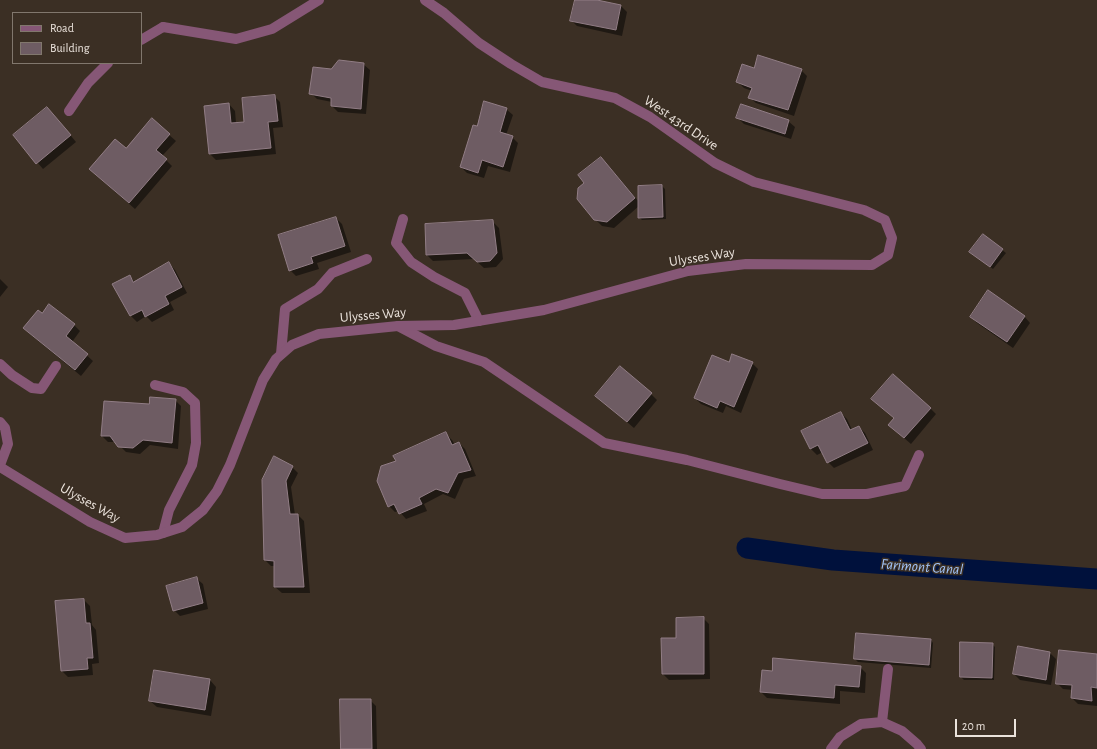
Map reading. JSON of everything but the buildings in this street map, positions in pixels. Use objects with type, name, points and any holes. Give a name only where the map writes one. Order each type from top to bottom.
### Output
[{"type":"street","points":[[142,39],[163,27],[236,39],[272,29],[319,0]]},
{"type":"street","name":"West 43rd Drive","points":[[425,0],[444,13],[479,43],[542,82],[615,98],[650,117],[715,163],[754,182],[864,210],[885,220],[892,238],[888,255],[872,265]]},
{"type":"street","points":[[69,111],[88,83],[107,64]]},
{"type":"street","points":[[403,219],[396,243],[411,262],[434,277],[465,293],[479,321]]},
{"type":"street","points":[[281,354],[285,309],[318,289],[332,273],[367,259]]},
{"type":"street","name":"Ulysses Way","points":[[0,466],[90,522],[126,538],[157,535],[182,527],[204,510],[217,491],[230,465],[263,380],[276,359],[292,345],[319,334],[398,326],[454,325],[544,310],[688,271],[746,264],[872,265]]},
{"type":"street","points":[[398,326],[436,346],[484,362],[604,443],[687,460],[822,494],[867,494],[905,486],[919,455]]},
{"type":"street","points":[[0,364],[12,375],[32,388],[41,389],[56,366]]},
{"type":"street","points":[[155,385],[183,392],[195,403],[196,443],[192,465],[169,510],[163,533]]},
{"type":"street","points":[[0,422],[5,428],[8,444],[0,466]]},
{"type":"street","points":[[882,722],[888,669]]},
{"type":"street","points":[[831,749],[840,737],[861,724],[882,722],[902,731],[921,749]]},
{"type":"waterway","name":"Farimont Canal","points":[[747,548],[833,560],[1097,579]]}]
